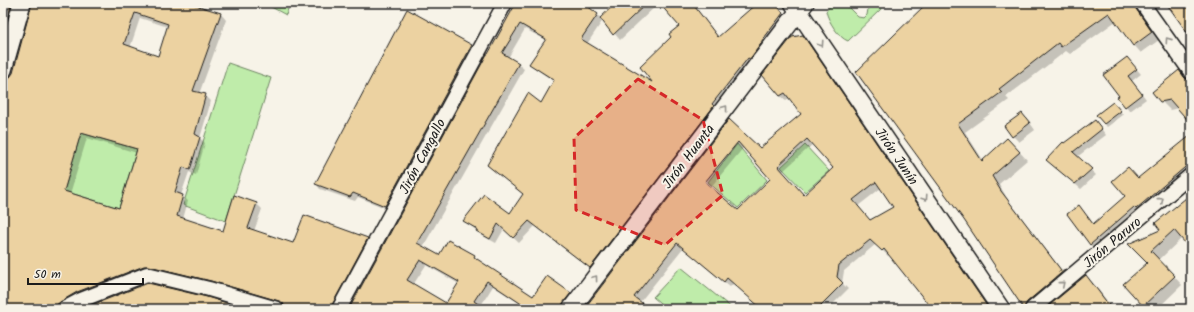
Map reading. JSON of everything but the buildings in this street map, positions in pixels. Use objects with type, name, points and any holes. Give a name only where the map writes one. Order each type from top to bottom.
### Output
[{"type":"street","points":[[3,70],[22,3]]},
{"type":"street","name":"Jirón Cangallo","points":[[339,309],[504,3]]},
{"type":"street","points":[[1142,3],[1191,72]]},
{"type":"street","name":"Jirón Huanta","points":[[571,309],[799,6]]},
{"type":"street","name":"Jirón Junín","points":[[799,6],[1001,309]]},
{"type":"street","name":"Jirón Paruro","points":[[1032,309],[1191,175]]},
{"type":"street","points":[[64,309],[81,300],[147,274],[209,289],[277,309]]},
{"type":"highlighted area","points":[[638,79],[703,120],[723,195],[665,245],[576,210],[574,138]]},
{"type":"green space","points":[[264,3],[290,3],[286,15]]},
{"type":"green space","points":[[833,3],[844,3],[858,17],[864,18],[867,15],[869,3],[877,3],[882,8],[848,41],[838,33],[831,24],[827,15],[826,11]]},
{"type":"green space","points":[[228,63],[271,78],[226,221],[183,205]]},
{"type":"green space","points":[[81,133],[137,149],[119,208],[64,191]]},
{"type":"green space","points":[[737,144],[767,180],[738,208],[708,182]]},
{"type":"green space","points":[[805,145],[829,171],[805,192],[781,167]]},
{"type":"green space","points":[[681,267],[733,309],[667,309],[653,297]]}]
